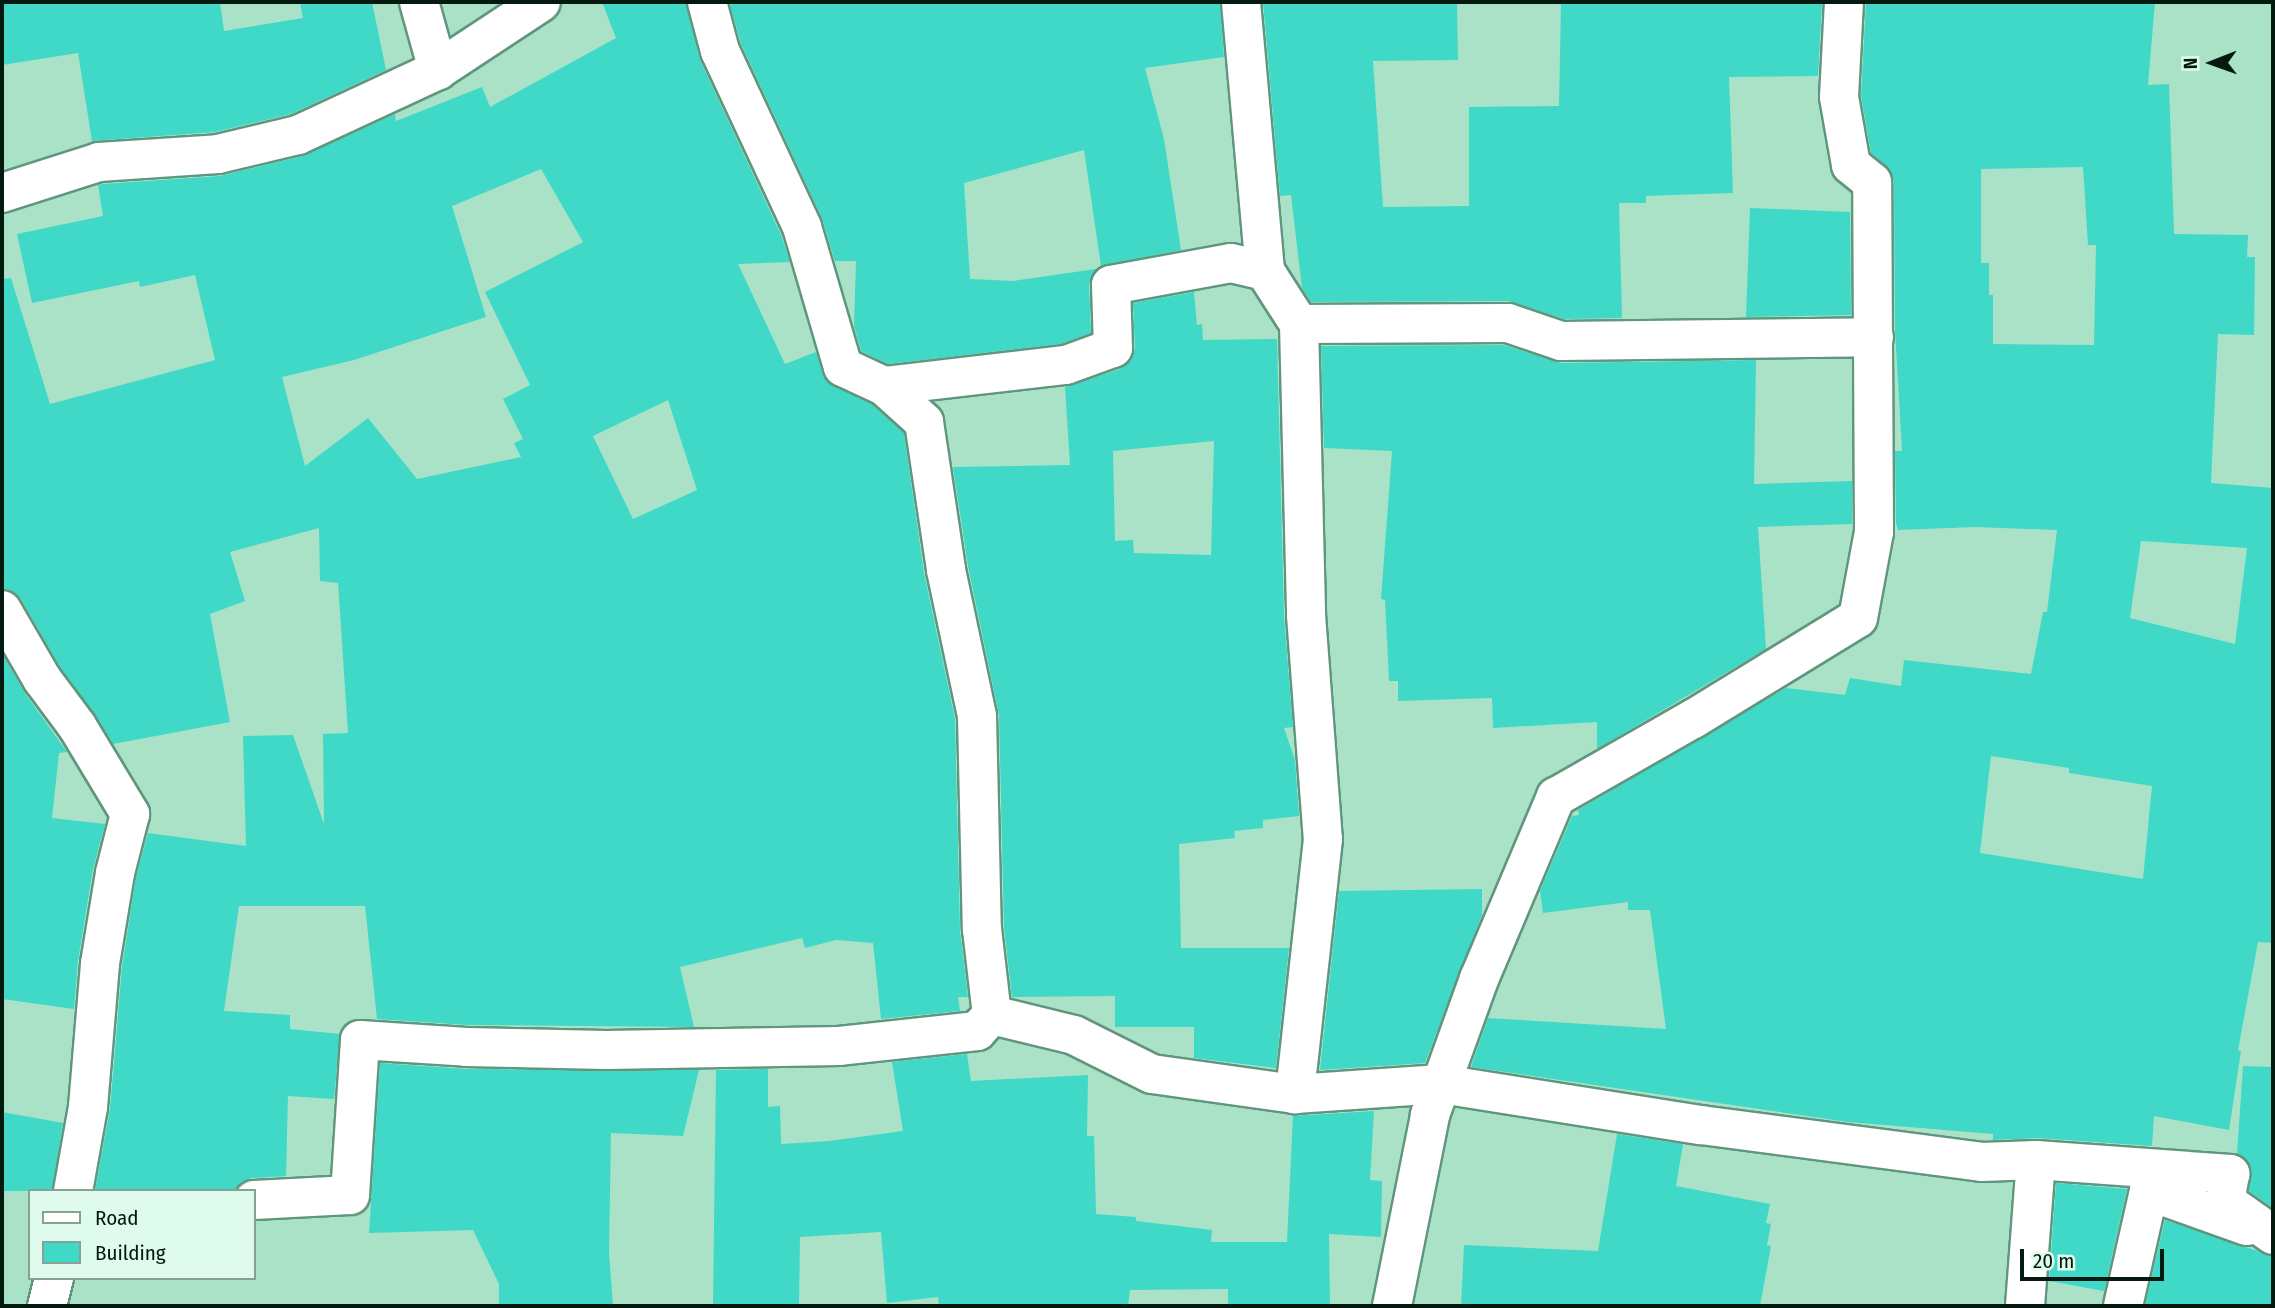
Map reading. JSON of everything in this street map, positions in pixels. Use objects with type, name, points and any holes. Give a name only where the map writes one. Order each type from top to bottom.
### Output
[{"type":"street","points":[[419,2],[438,70]]},
{"type":"street","points":[[2,193],[99,162],[218,154],[298,135],[438,70],[541,2]]},
{"type":"street","points":[[256,1200],[350,1195],[360,1040],[467,1047],[606,1050],[839,1045],[977,1031],[992,1015],[982,929],[977,716],[946,570],[924,422],[884,386],[843,367],[802,227],[720,51],[707,2]]},
{"type":"street","points":[[1241,2],[1265,271],[1299,324],[1306,615],[1323,839],[1295,1094]]},
{"type":"street","points":[[1392,1306],[1430,1115],[1479,979],[1556,797],[1693,719],[1858,618],[1874,531],[1872,182],[1851,165],[1839,97],[1844,2]]},
{"type":"street","points":[[884,386],[1066,365],[1112,348],[1111,285],[1231,263],[1265,271]]},
{"type":"street","points":[[1299,324],[1508,323],[1561,341],[1874,337]]},
{"type":"street","points":[[2,610],[42,679],[77,726],[130,814],[115,873],[100,964],[88,1107],[73,1189]]},
{"type":"street","points":[[992,1015],[1074,1035],[1152,1074],[1295,1094],[1441,1084],[1701,1125],[1982,1162],[2036,1160],[2230,1174],[2225,1201],[2273,1235]]},
{"type":"street","points":[[2025,1306],[2036,1160]]},
{"type":"street","points":[[2123,1306],[2149,1191],[2273,1235]]},
{"type":"street","points":[[47,1306],[54,1280]]},
{"type":"building","points":[[2,2],[220,2],[224,31],[303,18],[300,2],[372,2],[386,70],[291,114],[215,132],[92,141],[78,53],[2,65]]},
{"type":"building","points":[[602,2],[686,2],[700,60],[781,235],[790,262],[738,264],[785,364],[816,352],[827,382],[872,404],[904,433],[924,573],[955,719],[960,930],[968,997],[958,997],[960,1011],[881,1019],[873,943],[836,940],[805,948],[802,938],[680,967],[694,1027],[468,1025],[377,1019],[365,906],[239,906],[224,1011],[290,1015],[290,1029],[340,1034],[334,1099],[288,1096],[286,1176],[252,1178],[242,1182],[236,1189],[95,1189],[110,1109],[122,967],[136,877],[148,833],[246,846],[243,736],[293,735],[324,824],[323,734],[348,733],[338,583],[320,581],[319,528],[230,552],[245,601],[210,614],[230,722],[113,744],[60,667],[21,599],[12,591],[2,588],[2,279],[11,278],[50,404],[215,360],[195,275],[140,287],[139,281],[32,303],[17,234],[103,216],[98,185],[220,176],[303,156],[395,114],[396,121],[482,87],[490,107],[616,38]],"holes":[[[541,169],[583,242],[485,292],[530,385],[503,399],[523,439],[514,443],[521,457],[417,479],[368,418],[305,466],[282,377],[354,360],[486,317],[452,206]],[[668,400],[697,490],[633,519],[593,436]]]},
{"type":"building","points":[[739,2],[1220,2],[1224,57],[1145,68],[1164,139],[1181,250],[1101,266],[1084,150],[964,183],[970,279],[1013,281],[1096,269],[1089,285],[1091,333],[1061,344],[888,364],[861,351],[854,326],[856,261],[835,261],[822,218],[741,44],[730,5]]},
{"type":"building","points":[[1263,2],[1457,2],[1458,60],[1373,61],[1383,207],[1469,206],[1469,107],[1559,106],[1561,2],[1822,2],[1818,76],[1729,77],[1733,193],[1646,196],[1646,203],[1619,203],[1622,318],[1564,319],[1508,301],[1311,302],[1302,288],[1291,195],[1280,196]]},
{"type":"building","points":[[1866,2],[2155,2],[2148,85],[2169,84],[2174,234],[2248,235],[2247,257],[2255,257],[2254,335],[2218,334],[2211,483],[2273,488],[2273,943],[2258,942],[2238,1050],[2241,1051],[2229,1130],[2154,1116],[2152,1146],[2038,1138],[1993,1140],[1993,1134],[1848,1122],[1471,1067],[1488,1018],[1666,1029],[1650,910],[1628,910],[1628,902],[1543,913],[1540,891],[1572,816],[1579,815],[1578,810],[1786,688],[1845,695],[1850,678],[1901,686],[1904,660],[2031,674],[2043,612],[2047,612],[2057,530],[1975,527],[1898,530],[1895,451],[1902,451],[1895,330],[1894,182],[1891,172],[1871,153],[1861,96]],"holes":[[[2083,167],[2088,245],[2096,245],[2094,345],[1993,344],[1993,295],[1989,295],[1989,263],[1981,263],[1981,169]],[[2141,541],[2247,548],[2235,644],[2130,618]],[[1991,756],[2069,768],[2069,773],[2152,786],[2143,879],[1980,853]]]},
{"type":"building","points":[[1750,208],[1850,212],[1851,315],[1746,317]]},
{"type":"building","points":[[1194,292],[1197,325],[1202,324],[1203,340],[1277,339],[1284,616],[1293,727],[1284,728],[1295,760],[1299,816],[1263,820],[1263,828],[1234,831],[1235,838],[1179,844],[1181,948],[1289,948],[1276,1068],[1194,1058],[1194,1027],[1115,1027],[1115,996],[1012,997],[1004,927],[999,715],[968,566],[953,467],[1070,465],[1065,387],[1120,369],[1131,361],[1135,347],[1133,303]],"holes":[[[1214,441],[1211,555],[1134,553],[1133,540],[1115,541],[1113,451]]]},
{"type":"building","points":[[1504,345],[1561,363],[1756,360],[1754,484],[1852,481],[1852,524],[1758,527],[1766,649],[1597,749],[1597,722],[1493,728],[1492,698],[1398,701],[1398,681],[1389,681],[1385,600],[1381,599],[1392,451],[1324,448],[1321,346]]},
{"type":"building","points":[[2,653],[24,692],[67,752],[59,753],[52,818],[105,824],[93,869],[78,961],[74,1009],[2,999]]},
{"type":"building","points":[[1482,889],[1482,915],[1425,1063],[1320,1070],[1339,891]]},
{"type":"building","points":[[967,1054],[971,1081],[1088,1075],[1087,1136],[1094,1136],[1096,1214],[1136,1217],[1136,1221],[1212,1230],[1211,1242],[1287,1242],[1293,1116],[1374,1111],[1370,1180],[1382,1181],[1381,1237],[1329,1234],[1330,1306],[1228,1306],[1228,1289],[1130,1290],[1128,1306],[939,1306],[938,1297],[887,1303],[881,1232],[800,1237],[799,1306],[713,1306],[716,1070],[768,1069],[768,1107],[780,1106],[781,1144],[829,1141],[903,1131],[892,1062]]},
{"type":"building","points":[[380,1063],[466,1069],[699,1070],[683,1136],[611,1133],[609,1252],[613,1306],[499,1306],[499,1284],[473,1230],[369,1233]]},
{"type":"building","points":[[2243,1066],[2273,1067],[2273,1208],[2249,1191],[2250,1167],[2237,1154]]},
{"type":"building","points":[[2,1112],[63,1123],[52,1189],[2,1191]]},
{"type":"building","points":[[1617,1134],[1683,1144],[1676,1186],[1770,1204],[1766,1223],[1771,1224],[1767,1245],[1771,1246],[1760,1306],[1461,1306],[1464,1245],[1598,1251]]},
{"type":"building","points":[[2056,1183],[2127,1189],[2104,1291],[2049,1281]]},
{"type":"building","points":[[2165,1220],[2273,1256],[2273,1306],[2145,1306]]}]
